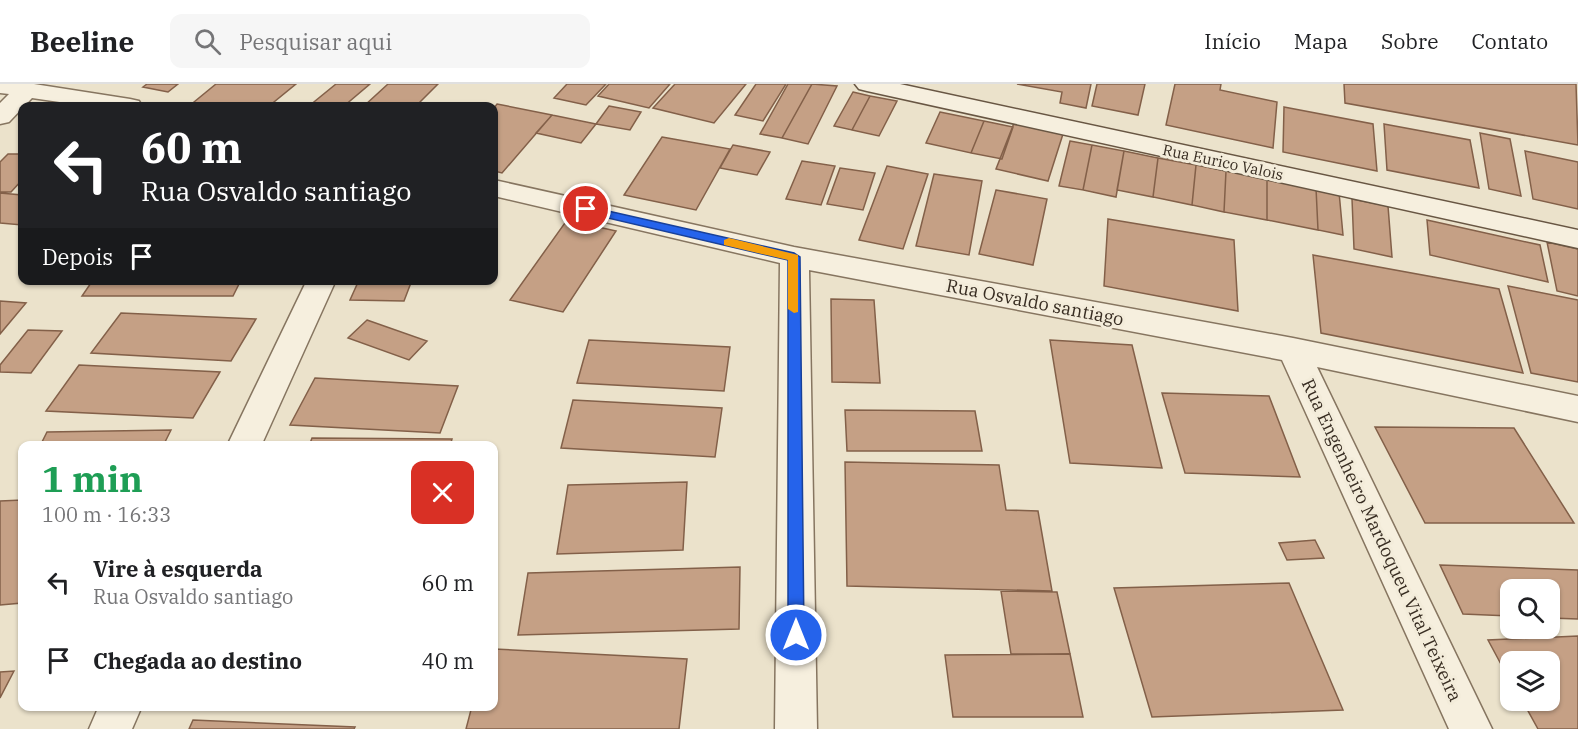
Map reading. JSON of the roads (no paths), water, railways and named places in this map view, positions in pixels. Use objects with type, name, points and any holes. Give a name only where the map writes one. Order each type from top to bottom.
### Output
[{"type":"street","name":"Rua Eurico Valois","points":[[867,84],[1578,239]]},
{"type":"street","points":[[0,86],[104,102]]},
{"type":"street","points":[[0,117],[27,90]]},
{"type":"street","name":"Rua Osvaldo santiago","points":[[498,189],[794,257],[1293,350],[1578,409]]},
{"type":"street","points":[[794,257],[796,729]]},
{"type":"street","points":[[246,441],[320,285]]},
{"type":"street","name":"Rua Engenheiro Mardoqueu Vital Teixeira","points":[[1293,350],[1471,729]]},
{"type":"street","points":[[110,729],[119,711]]}]
